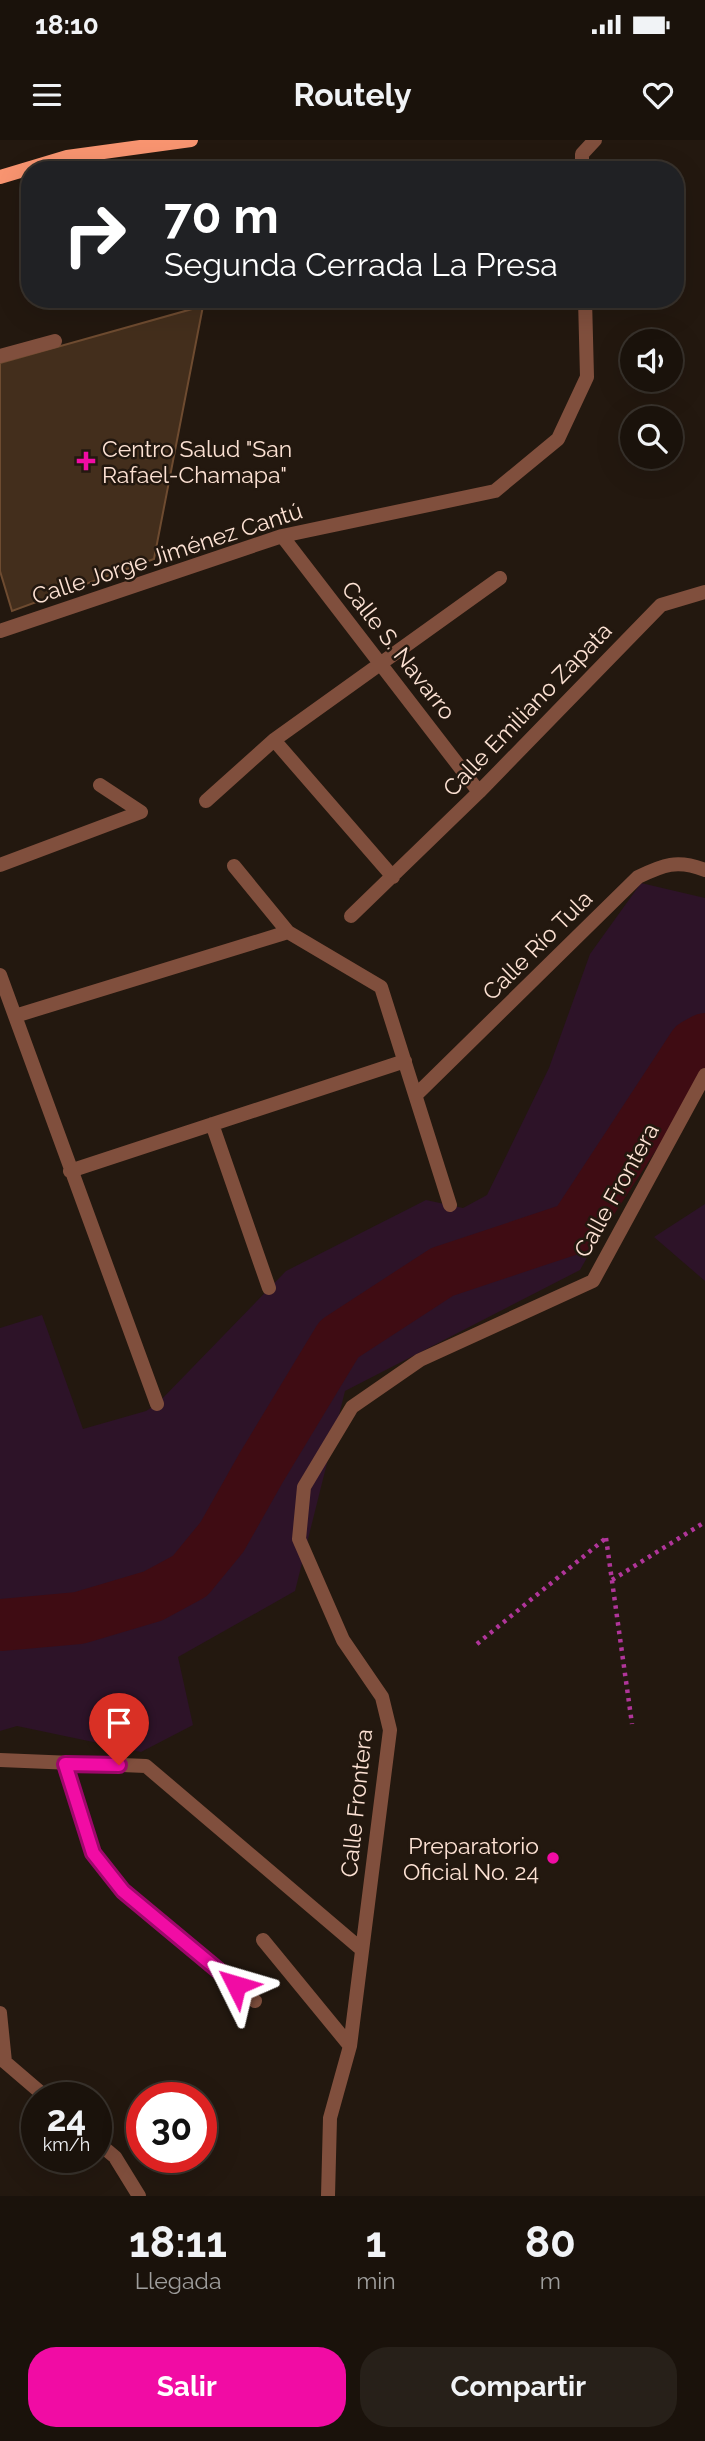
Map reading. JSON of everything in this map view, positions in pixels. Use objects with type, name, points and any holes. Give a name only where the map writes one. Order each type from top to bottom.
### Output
[{"type":"main road","points":[[54,161],[191,140]]},
{"type":"main road","points":[[0,177],[21,171]]},
{"type":"street","points":[[582,161],[582,155],[595,140]]},
{"type":"street","name":"Calle Jorge Jiménez Cantú","points":[[0,631],[282,536],[495,491],[558,439],[587,377],[585,308]]},
{"type":"street","points":[[0,356],[55,341]]},
{"type":"street","name":"Calle S. Navarro","points":[[282,536],[479,792]]},
{"type":"street","points":[[206,800],[274,740],[500,578]]},
{"type":"street","name":"Calle Emiliano Zapata","points":[[351,916],[479,792],[661,605],[705,592]]},
{"type":"street","points":[[274,740],[393,877]]},
{"type":"street","points":[[0,865],[141,812],[100,785]]},
{"type":"street","name":"Calle Río Tula","points":[[416,1095],[638,877],[665,864],[690,864],[705,870]]},
{"type":"street","points":[[234,866],[288,932],[381,987],[450,1205]]},
{"type":"street","points":[[15,1016],[288,932]]},
{"type":"street","points":[[0,975],[157,1404]]},
{"type":"street","points":[[70,1171],[405,1061]]},
{"type":"street","name":"Calle Frontera","points":[[328,2196],[330,2118],[350,2046],[390,1730],[382,1697],[343,1640],[299,1539],[304,1487],[352,1407],[420,1360],[593,1280],[705,1075]]},
{"type":"street","points":[[212,1124],[269,1288]]},
{"type":"street","points":[[0,1760],[146,1766],[361,1949]]},
{"type":"street","points":[[65,1764],[93,1853],[123,1891],[256,2001]]},
{"type":"street","points":[[263,1940],[350,2046]]},
{"type":"street","points":[[0,2013],[3,2065],[26,2082]]},
{"type":"street","points":[[112,2154],[139,2196]]},
{"type":"path","points":[[612,1580],[705,1522]]},
{"type":"path","points":[[477,1644],[606,1538],[632,1724]]},
{"type":"shaded area","points":[[641,883],[705,898],[705,1059],[698,1062],[580,1270],[345,1391],[295,1591],[178,1657],[193,1725],[141,1752],[17,1726],[0,1731],[0,1328],[42,1315],[83,1429],[146,1411],[157,1404],[286,1271],[426,1200],[463,1208],[487,1195],[549,1068],[590,954]]},
{"type":"shaded area","points":[[705,1204],[705,1281],[654,1237]]},
{"type":"building","name":"Centro Salud \"San Rafael-Chamapa\"","points":[[203,308],[154,559],[12,611],[0,571],[0,363]]},
{"type":"waterway","points":[[0,1625],[79,1618],[153,1596],[190,1576],[222,1537],[339,1339],[442,1272],[574,1228],[694,1045],[705,1039]]},
{"type":"place","name":"Centro Salud \"San Rafael-Chamapa\"","points":[[86,461]]},
{"type":"place","name":"Preparatorio Oficial No. 24","points":[[553,1858]]},
{"type":"route","points":[[119,1765],[65,1764],[93,1853],[123,1891],[236,1985]]}]
